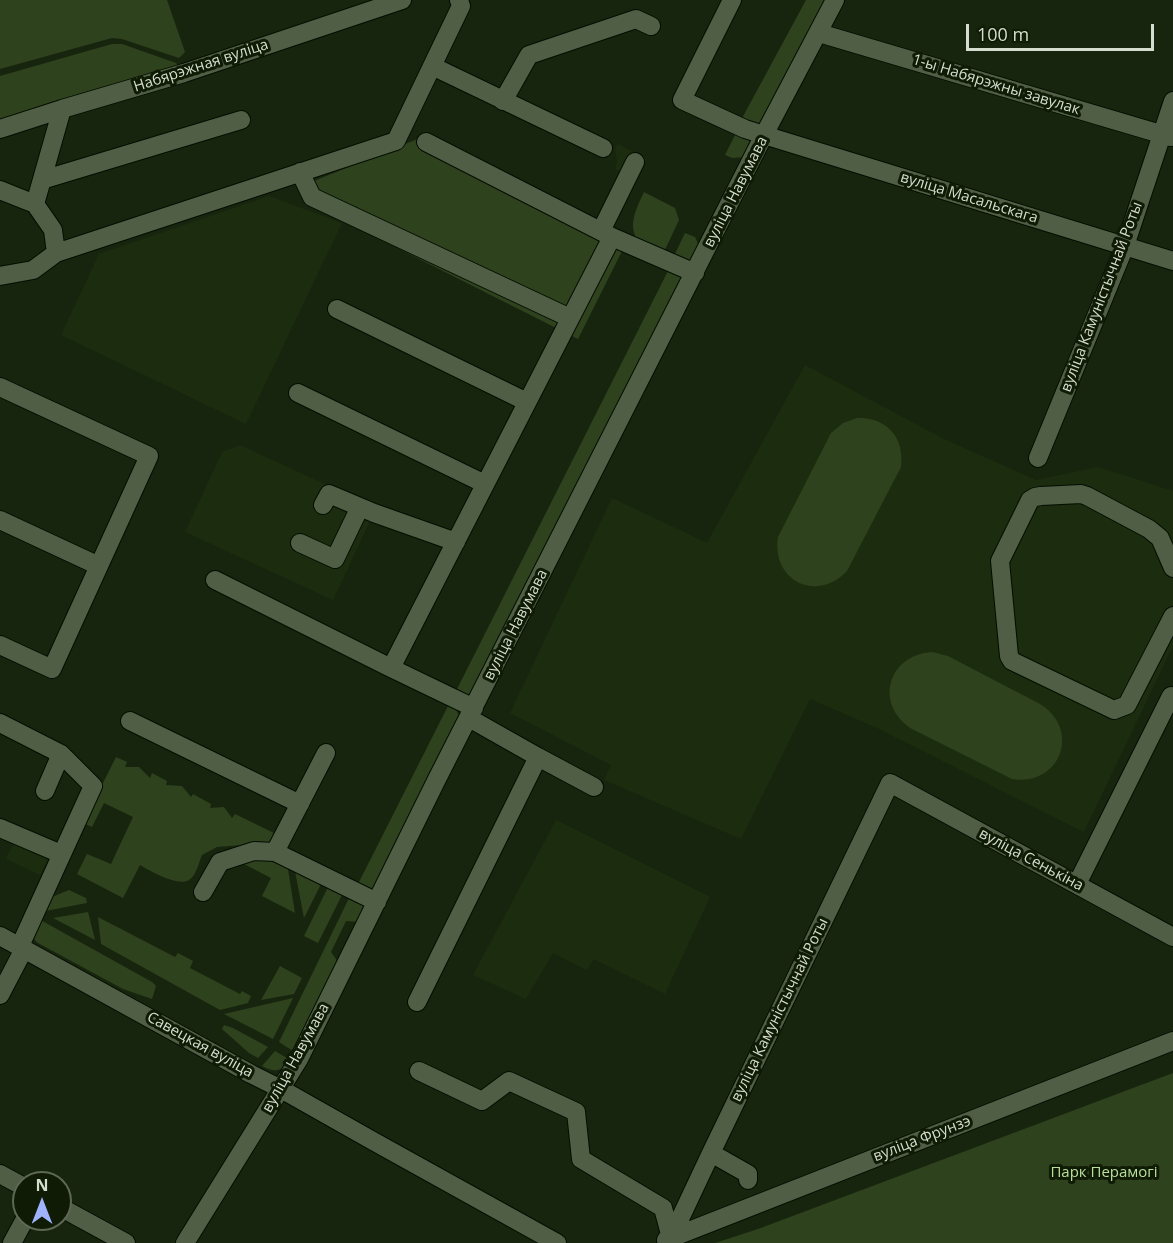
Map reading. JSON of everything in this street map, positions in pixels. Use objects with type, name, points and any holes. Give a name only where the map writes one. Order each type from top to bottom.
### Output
[{"type":"street","name":"Набярэжная вуліца","points":[[0,129],[184,73],[402,0]]},
{"type":"street","points":[[0,276],[33,270],[56,253],[396,141],[461,6],[459,0]]},
{"type":"street","name":"вуліца Масальскага","points":[[732,0],[682,100],[745,129],[1173,261]]},
{"type":"street","name":"вуліца Навумава","points":[[185,1243],[299,1059],[471,713],[764,135],[835,0]]},
{"type":"street","points":[[503,100],[529,55],[636,20],[651,26]]},
{"type":"street","name":"1-ы Набярэжны завулак","points":[[819,33],[1167,136]]},
{"type":"street","points":[[432,66],[603,148]]},
{"type":"street","name":"вуліца Камуністычнай Роты","points":[[1038,458],[1125,246],[1167,136],[1173,101]]},
{"type":"street","points":[[35,204],[62,109]]},
{"type":"street","points":[[42,180],[241,120]]},
{"type":"street","points":[[426,142],[607,234],[695,273]]},
{"type":"street","points":[[391,668],[570,318],[607,234],[635,162]]},
{"type":"street","points":[[300,172],[312,197],[570,318]]},
{"type":"street","points":[[0,190],[35,204],[53,230],[56,253]]},
{"type":"street","points":[[338,309],[528,402]]},
{"type":"street","points":[[0,387],[149,456],[52,669],[0,645]]},
{"type":"street","points":[[298,393],[485,484]]},
{"type":"street","points":[[323,505],[329,494],[374,513],[456,542]]},
{"type":"street","points":[[1173,568],[1160,538],[1149,529],[1081,495],[1041,496],[1030,500],[1000,561],[1009,656],[1012,661],[1114,710],[1127,705],[1173,616]]},
{"type":"street","points":[[300,543],[335,559],[360,507]]},
{"type":"street","points":[[0,520],[99,566]]},
{"type":"street","points":[[215,580],[391,668],[471,713],[538,757],[594,787]]},
{"type":"street","points":[[1077,885],[1171,696],[1173,698]]},
{"type":"street","points":[[130,721],[300,804]]},
{"type":"street","points":[[0,723],[61,754],[93,786],[0,994]]},
{"type":"street","points":[[275,852],[326,753]]},
{"type":"street","points":[[45,791],[61,754]]},
{"type":"street","points":[[417,1002],[538,757]]},
{"type":"street","name":"вуліца Камуністычнай Роты","points":[[667,1241],[890,783]]},
{"type":"street","name":"вуліца Сенькіна","points":[[890,783],[1077,885],[1170,929]]},
{"type":"street","points":[[0,828],[61,854]]},
{"type":"street","points":[[203,892],[220,862],[254,851],[275,852],[377,902]]},
{"type":"street","name":"Савецкая вуліца","points":[[0,936],[557,1243]]},
{"type":"street","name":"вуліца Фрунзэ","points":[[667,1241],[1173,1041]]},
{"type":"street","points":[[419,1071],[482,1101],[510,1081],[576,1112],[581,1159],[663,1208],[667,1241]]},
{"type":"street","points":[[711,1153],[748,1174],[748,1180]]},
{"type":"street","points":[[72,1214],[126,1243]]},
{"type":"shaded area","points":[[618,144],[646,159],[635,179],[615,169],[617,161],[615,149]]},
{"type":"shaded area","points":[[269,196],[342,223],[246,424],[61,335],[99,254]]},
{"type":"shaded area","points":[[805,365],[944,439],[1036,480],[1098,467],[1173,491],[1173,646],[1084,832],[877,728],[810,699],[741,839],[604,780],[611,765],[510,713],[612,498],[707,543]]},
{"type":"shaded area","points":[[240,445],[376,508],[333,600],[185,532],[222,452]]},
{"type":"shaded area","points":[[556,820],[710,897],[665,994],[594,959],[587,970],[553,953],[526,999],[473,975]]},
{"type":"shaded area","points":[[15,841],[49,857],[40,875],[6,859]]},
{"type":"green space","points":[[0,0],[167,0],[185,52],[179,58],[122,39],[112,38],[0,69]]},
{"type":"green space","points":[[806,0],[826,0],[763,121],[758,124],[740,122]]},
{"type":"green space","points":[[112,44],[122,44],[176,63],[179,68],[0,123],[0,76]]},
{"type":"green space","points":[[738,129],[753,138],[746,157],[732,158],[725,155]]},
{"type":"green space","points":[[425,136],[630,235],[578,339],[316,207],[309,183]]},
{"type":"green space","points":[[644,192],[675,208],[679,220],[663,254],[643,245],[634,231],[634,218]]},
{"type":"green space","points":[[685,233],[695,237],[701,250],[693,262],[673,258]]},
{"type":"green space","points":[[669,269],[685,278],[470,701],[455,693]]},
{"type":"green space","points":[[857,418],[877,421],[892,431],[900,447],[901,467],[847,571],[835,581],[810,586],[789,576],[778,552],[778,537],[831,433],[843,423]]},
{"type":"green space","points":[[932,652],[948,656],[1040,704],[1053,715],[1060,728],[1062,741],[1060,754],[1053,766],[1043,774],[1029,779],[1012,779],[912,729],[900,719],[893,707],[890,695],[891,683],[896,671],[917,655]]},
{"type":"green space","points":[[448,706],[456,710],[460,717],[375,886],[371,889],[358,884]]},
{"type":"green space","points":[[116,757],[127,762],[125,767],[139,767],[150,778],[152,773],[167,781],[166,785],[182,786],[191,797],[193,794],[211,804],[210,808],[224,807],[232,818],[235,814],[274,833],[273,840],[267,845],[217,847],[202,855],[194,875],[184,882],[164,877],[140,865],[123,898],[77,874],[87,854],[111,864],[133,817],[104,803],[92,827],[83,823]]},
{"type":"green space","points":[[259,856],[287,863],[295,913],[262,896],[271,878],[244,864]]},
{"type":"green space","points":[[294,866],[318,881],[320,886],[304,918]]},
{"type":"green space","points":[[330,883],[345,889],[318,943],[304,936]]},
{"type":"green space","points":[[69,890],[86,898],[87,903],[40,912],[47,899]]},
{"type":"green space","points":[[352,892],[365,904],[360,922],[346,921],[331,952],[340,965],[296,1053],[279,1042]]},
{"type":"green space","points":[[88,912],[95,940],[53,918]]},
{"type":"green space","points":[[98,917],[175,957],[178,953],[193,961],[190,968],[240,994],[242,991],[251,996],[248,1003],[220,1010],[101,944]]},
{"type":"green space","points":[[37,918],[152,982],[156,986],[152,999],[123,989],[38,943],[33,938]]},
{"type":"green space","points":[[280,966],[302,978],[294,994],[261,1000]]},
{"type":"green space","points":[[293,998],[273,1039],[224,1014]]},
{"type":"green space","points":[[224,1025],[268,1047],[258,1058],[222,1029]]},
{"type":"green space","points":[[275,1051],[292,1061],[278,1070],[270,1070],[262,1066]]},
{"type":"green space","name":"Парк Перамогі","points":[[1173,1073],[1173,1243],[715,1243],[758,1229]]}]
